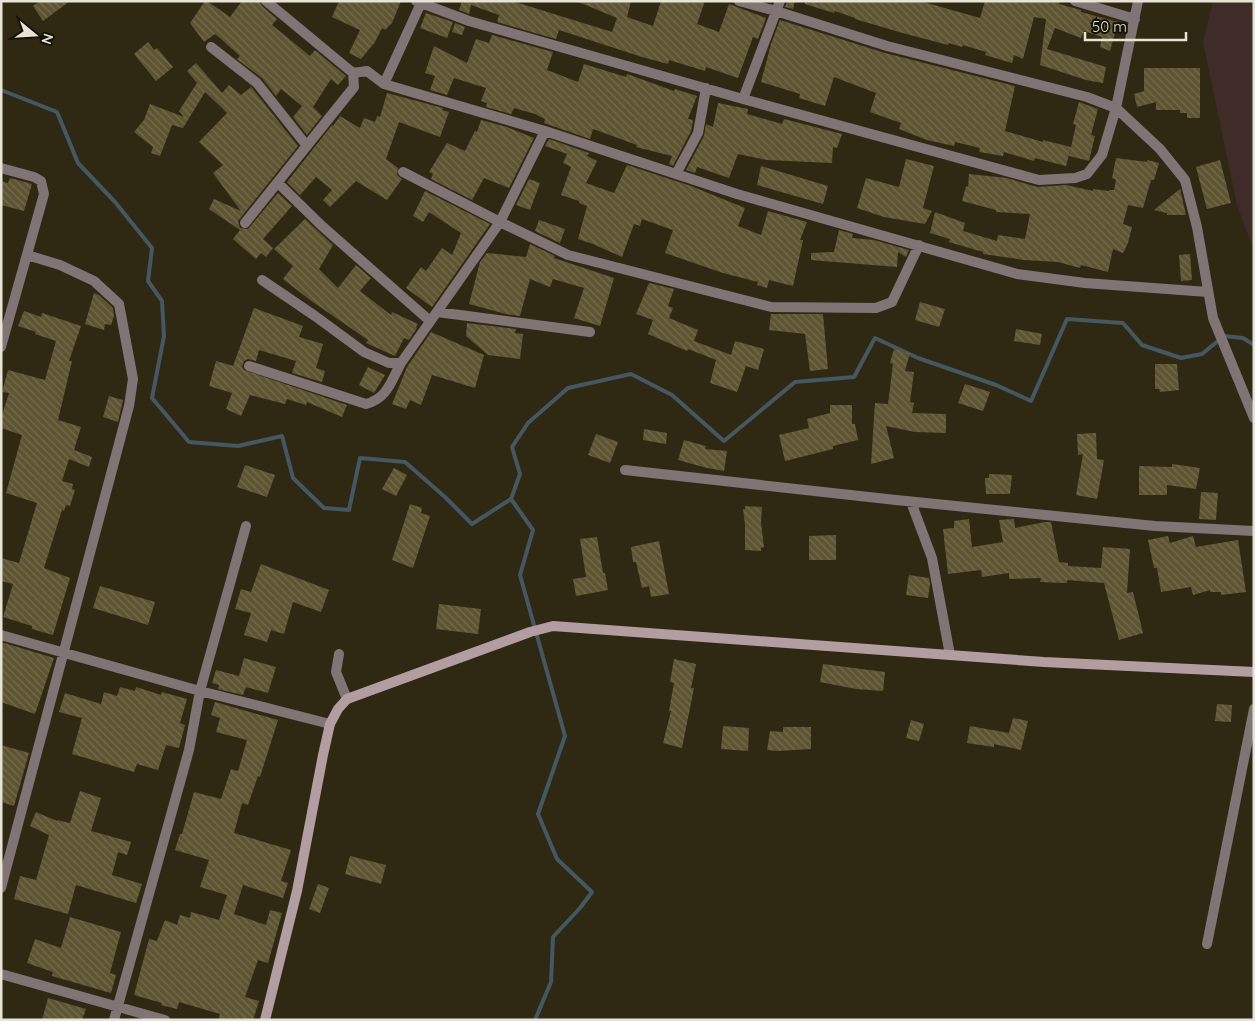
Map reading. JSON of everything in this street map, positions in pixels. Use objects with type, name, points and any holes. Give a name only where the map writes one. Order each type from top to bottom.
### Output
[{"type":"street","points":[[266,1],[353,72],[367,71],[384,84],[545,131],[737,194],[1017,274],[1085,283],[1208,292]]},
{"type":"street","points":[[739,1],[778,6],[887,46],[1087,97],[1116,108],[1160,149],[1185,180],[1197,227],[1213,318],[1254,418]]},
{"type":"street","points":[[1076,1],[1134,20]]},
{"type":"street","points":[[384,84],[418,2],[469,21],[743,99],[1039,180],[1075,178],[1087,174],[1102,155],[1116,108],[1138,1]]},
{"type":"street","points":[[743,99],[778,6]]},
{"type":"street","points":[[212,47],[257,83],[307,146]]},
{"type":"street","points":[[245,223],[354,87],[353,72]]},
{"type":"street","points":[[676,174],[698,133],[706,88]]},
{"type":"street","points":[[249,366],[366,404],[384,395],[401,363],[500,222],[545,131]]},
{"type":"street","points":[[1,168],[34,176],[41,181],[44,194],[1,347]]},
{"type":"street","points":[[403,172],[568,255],[770,307],[876,308],[892,302],[919,245]]},
{"type":"street","points":[[278,183],[322,226],[430,321]]},
{"type":"street","points":[[1,888],[129,406],[133,378],[120,304],[94,281],[60,265],[27,255]]},
{"type":"street","points":[[262,280],[364,352],[389,363],[401,363]]},
{"type":"street","points":[[437,312],[590,332]]},
{"type":"street","points":[[625,470],[911,502],[1155,526],[1254,531]]},
{"type":"street","points":[[911,502],[932,558],[950,656]]},
{"type":"street","points":[[114,1020],[189,750],[200,691],[246,526]]},
{"type":"street","points":[[265,1020],[297,891],[330,724],[338,709],[347,699],[530,632],[553,626],[950,656],[1254,672]]},
{"type":"street","points":[[1,635],[200,691],[330,724]]},
{"type":"street","points":[[339,654],[336,672],[347,699]]},
{"type":"street","points":[[1207,944],[1254,709]]},
{"type":"street","points":[[1,974],[165,1020]]},
{"type":"shaded area","points":[[1213,1],[1254,1],[1254,251],[1237,205],[1203,42]]},
{"type":"building","points":[[40,1],[70,1],[43,21],[33,6]]},
{"type":"building","points":[[205,1],[230,17],[242,1],[259,1],[277,19],[272,25],[310,56],[315,50],[346,76],[338,85],[331,79],[313,107],[322,116],[307,135],[293,117],[302,106],[281,89],[276,96],[262,78],[237,59],[240,56],[215,34],[204,42],[190,23]]},
{"type":"building","points":[[339,1],[401,1],[392,23],[385,30],[382,28],[375,42],[361,59],[349,53],[360,30],[332,17]]},
{"type":"building","points":[[462,1],[512,1],[612,32],[617,18],[576,1],[631,1],[627,17],[653,26],[661,1],[705,1],[697,24],[719,32],[729,4],[766,18],[758,39],[753,37],[738,78],[706,67],[705,71],[669,60],[668,64],[559,30],[556,39],[497,22],[499,15],[471,5],[469,14],[459,10]]},
{"type":"building","points":[[787,1],[795,1],[793,9],[785,7]]},
{"type":"building","points":[[805,1],[920,1],[980,18],[985,1],[1060,1],[1059,4],[1081,10],[1081,12],[1118,22],[1110,51],[1100,47],[1102,37],[1084,31],[1081,38],[1055,28],[1047,49],[1106,67],[1103,83],[1086,80],[1040,65],[1046,19],[1034,17],[1023,59],[1014,55],[1012,63],[985,55],[986,52],[963,45],[962,47],[949,43],[948,45],[899,32],[835,11],[834,13],[805,4]]},
{"type":"building","points":[[426,13],[453,22],[447,38],[420,28]]},
{"type":"building","points":[[780,20],[885,53],[1015,86],[1005,131],[1043,142],[1043,140],[1071,147],[1066,166],[1035,158],[1034,161],[1004,152],[1003,156],[979,152],[980,148],[955,142],[954,146],[927,140],[899,129],[901,123],[870,112],[876,93],[834,77],[825,106],[799,98],[800,94],[761,82],[771,44]]},
{"type":"building","points":[[455,23],[465,27],[462,35],[452,32]]},
{"type":"building","points":[[492,35],[553,52],[547,70],[578,82],[584,64],[626,77],[627,74],[674,91],[675,89],[697,96],[688,119],[693,120],[691,131],[673,166],[669,164],[672,156],[636,147],[637,145],[593,129],[590,139],[544,123],[545,119],[535,114],[514,108],[511,114],[486,107],[487,103],[481,101],[486,88],[454,78],[447,95],[430,90],[435,76],[425,73],[434,46],[467,63],[476,39],[489,43]]},
{"type":"building","points":[[148,42],[154,50],[157,48],[173,67],[156,81],[134,54]]},
{"type":"building","points":[[196,63],[222,93],[229,85],[241,95],[251,87],[298,146],[238,221],[240,228],[248,229],[278,193],[292,206],[263,239],[273,248],[266,257],[261,253],[256,259],[233,239],[240,230],[209,209],[214,199],[241,211],[213,173],[223,165],[199,142],[227,113],[219,105],[205,92],[183,128],[172,125],[160,156],[151,153],[153,147],[134,132],[144,120],[150,104],[184,117],[179,111],[197,83],[187,71]]},
{"type":"building","points":[[1144,68],[1200,68],[1200,118],[1187,118],[1187,113],[1180,113],[1180,110],[1156,110],[1156,102],[1137,107],[1134,94],[1144,91]]},
{"type":"building","points":[[387,93],[443,108],[442,110],[449,112],[440,137],[399,122],[386,159],[398,168],[397,175],[402,179],[387,200],[356,181],[330,207],[323,200],[332,190],[316,177],[300,195],[287,182],[332,125],[340,116],[360,128],[364,118],[375,122],[377,116],[380,117]]},
{"type":"building","points":[[1079,102],[1098,109],[1091,135],[1095,136],[1089,161],[1069,156],[1076,125],[1073,124]]},
{"type":"building","points":[[718,103],[748,109],[747,114],[782,124],[784,119],[842,134],[837,148],[833,147],[832,163],[767,160],[738,154],[729,178],[697,167],[695,173],[686,170],[704,136],[706,124],[713,127]]},
{"type":"building","points":[[481,120],[507,127],[534,138],[509,188],[484,178],[472,200],[431,179],[433,174],[429,172],[447,143],[465,151],[475,131],[477,132]]},
{"type":"building","points":[[549,139],[589,153],[587,156],[597,161],[586,183],[614,193],[627,165],[691,186],[745,208],[738,226],[761,235],[768,211],[807,222],[800,240],[803,240],[793,286],[769,280],[767,288],[757,285],[758,282],[723,273],[665,253],[673,230],[642,219],[640,226],[634,224],[622,257],[578,239],[587,206],[561,195],[571,167],[563,163],[567,154],[545,146]]},
{"type":"building","points":[[1116,158],[1147,162],[1147,160],[1159,163],[1154,180],[1151,180],[1143,208],[1128,205],[1123,224],[1132,227],[1128,243],[1123,253],[1113,249],[1108,272],[1081,265],[1080,268],[1058,262],[1024,260],[983,254],[983,252],[949,242],[950,239],[930,233],[935,212],[965,223],[963,231],[997,241],[998,235],[1025,239],[1030,214],[996,212],[996,210],[962,201],[966,186],[968,187],[969,174],[1007,178],[1037,187],[1066,185],[1093,191],[1093,189],[1109,191],[1114,190],[1116,180],[1112,178]]},
{"type":"building","points":[[906,159],[934,166],[923,208],[932,211],[925,224],[884,217],[857,208],[866,178],[899,187]]},
{"type":"building","points":[[1220,160],[1231,203],[1207,209],[1196,167]]},
{"type":"building","points":[[761,166],[828,186],[823,204],[757,185]]},
{"type":"building","points":[[10,178],[32,184],[24,211],[1,205],[1,181],[8,183]]},
{"type":"building","points":[[529,179],[540,183],[530,210],[516,205]]},
{"type":"building","points":[[1180,189],[1186,215],[1167,215],[1167,213],[1154,210]]},
{"type":"building","points":[[425,191],[490,224],[432,307],[406,288],[421,267],[426,271],[442,248],[452,255],[461,233],[429,212],[423,222],[413,216]]},
{"type":"building","points":[[305,219],[333,245],[319,269],[338,288],[356,265],[371,278],[360,291],[391,315],[392,312],[418,324],[409,340],[404,338],[395,356],[366,343],[368,340],[283,279],[293,266],[274,249]]},
{"type":"building","points":[[539,220],[565,229],[560,243],[535,231]]},
{"type":"building","points":[[839,230],[853,234],[852,238],[874,240],[909,250],[906,257],[898,252],[897,267],[811,260],[811,253],[834,252]]},
{"type":"building","points":[[530,244],[555,256],[554,258],[614,278],[600,326],[574,318],[584,288],[553,279],[550,287],[530,279],[520,316],[469,304],[480,262],[487,253],[526,257]]},
{"type":"building","points":[[1190,254],[1192,280],[1181,281],[1179,255]]},
{"type":"building","points":[[649,283],[674,289],[668,306],[673,308],[669,318],[698,330],[694,341],[731,355],[735,341],[764,349],[758,370],[746,366],[737,392],[710,383],[716,360],[688,349],[687,351],[648,334],[653,320],[636,314]]},
{"type":"building","points":[[94,293],[99,295],[113,308],[114,316],[111,325],[105,324],[104,330],[85,324]]},
{"type":"building","points":[[920,302],[945,309],[939,327],[915,320]]},
{"type":"building","points":[[254,308],[303,326],[299,337],[323,344],[316,368],[325,371],[322,382],[292,373],[296,361],[259,350],[256,361],[248,359],[244,361],[242,367],[244,370],[347,405],[342,417],[307,402],[306,405],[287,399],[285,404],[250,395],[241,416],[226,409],[232,393],[209,386],[216,361],[233,366]]},
{"type":"building","points":[[24,311],[41,317],[42,313],[81,326],[69,361],[72,361],[58,420],[81,427],[74,450],[92,457],[89,467],[69,459],[62,481],[73,484],[72,489],[75,490],[70,506],[66,505],[64,511],[62,510],[44,568],[70,578],[53,635],[3,617],[13,584],[1,581],[1,558],[19,563],[37,503],[6,493],[22,435],[1,428],[1,418],[9,393],[2,392],[8,370],[45,380],[56,341],[18,326]]},
{"type":"building","points":[[771,314],[823,314],[828,369],[810,371],[805,334],[769,330]]},
{"type":"building","points":[[467,323],[516,329],[515,333],[523,334],[520,359],[488,355],[466,336]]},
{"type":"building","points":[[1016,329],[1042,334],[1040,345],[1014,341]]},
{"type":"building","points":[[431,332],[484,355],[475,388],[432,375],[421,405],[410,400],[406,409],[392,404],[407,367]]},
{"type":"building","points":[[894,349],[910,353],[905,371],[914,372],[910,402],[914,403],[912,413],[946,414],[946,433],[915,432],[886,426],[894,458],[871,464],[875,403],[888,404],[893,364],[890,363]]},
{"type":"building","points":[[1155,364],[1177,364],[1179,390],[1160,392],[1159,389],[1155,389]]},
{"type":"building","points":[[368,367],[385,375],[374,393],[359,385]]},
{"type":"building","points":[[965,384],[990,392],[983,411],[958,403]]},
{"type":"building","points":[[109,396],[123,400],[118,422],[103,417]]},
{"type":"building","points":[[830,405],[852,405],[852,424],[855,424],[858,440],[833,446],[833,449],[785,461],[779,435],[809,428],[807,419],[830,413]]},
{"type":"building","points":[[644,429],[667,433],[666,444],[643,440]]},
{"type":"building","points":[[1096,433],[1097,459],[1104,460],[1097,499],[1076,495],[1083,454],[1078,455],[1077,434]]},
{"type":"building","points":[[596,434],[618,442],[610,463],[588,455]]},
{"type":"building","points":[[684,440],[706,446],[705,449],[727,451],[724,471],[678,460]]},
{"type":"building","points":[[1172,464],[1200,468],[1196,489],[1167,485],[1167,495],[1139,495],[1139,466],[1172,467]]},
{"type":"building","points":[[245,465],[275,475],[267,497],[237,487]]},
{"type":"building","points":[[394,468],[407,475],[396,496],[382,489]]},
{"type":"building","points":[[989,474],[1012,475],[1010,494],[986,494],[985,478],[989,478]]},
{"type":"building","points":[[1201,492],[1218,493],[1216,520],[1199,519]]},
{"type":"building","points":[[410,504],[422,508],[421,513],[430,516],[413,568],[392,560]]},
{"type":"building","points":[[745,506],[762,507],[761,523],[764,547],[761,548],[761,551],[745,550],[743,509],[745,509]]},
{"type":"building","points":[[969,519],[972,547],[1003,542],[999,520],[1014,519],[1015,528],[1051,522],[1059,562],[1068,563],[1068,566],[1101,568],[1103,547],[1130,549],[1127,593],[1133,592],[1143,633],[1119,640],[1104,583],[1067,580],[1067,583],[1040,582],[1041,578],[1009,579],[1009,573],[982,577],[981,570],[948,574],[943,529],[954,528],[954,521]]},
{"type":"building","points":[[836,535],[836,560],[809,560],[809,536]]},
{"type":"building","points":[[1168,536],[1170,543],[1193,536],[1196,547],[1238,540],[1246,592],[1221,595],[1221,592],[1210,592],[1210,590],[1193,595],[1191,587],[1161,592],[1157,568],[1154,568],[1148,540]]},
{"type":"building","points":[[597,537],[608,590],[576,596],[573,579],[586,577],[580,539]]},
{"type":"building","points":[[659,541],[669,594],[651,597],[649,586],[642,588],[636,562],[633,562],[631,547]]},
{"type":"building","points":[[261,564],[329,590],[321,612],[293,602],[284,634],[271,630],[267,642],[244,635],[251,613],[235,609],[241,589],[251,592]]},
{"type":"building","points":[[909,575],[929,578],[928,598],[906,595]]},
{"type":"building","points":[[100,586],[155,602],[148,625],[93,608]]},
{"type":"building","points":[[439,604],[481,609],[478,634],[436,629]]},
{"type":"building","points":[[1,642],[54,658],[35,714],[1,702]]},
{"type":"building","points":[[244,658],[276,667],[268,693],[246,687],[243,695],[218,689],[219,685],[212,683],[216,670],[239,676]]},
{"type":"building","points":[[674,659],[696,664],[691,688],[694,688],[682,748],[663,743],[671,711],[669,711],[674,683],[670,682]]},
{"type":"building","points":[[823,664],[885,672],[883,691],[856,689],[820,682]]},
{"type":"building","points":[[120,687],[135,691],[136,687],[161,695],[162,692],[187,699],[180,723],[185,725],[179,748],[166,745],[158,770],[137,764],[134,772],[72,754],[82,718],[59,712],[65,693],[101,704],[104,692],[117,696]]},
{"type":"building","points":[[215,702],[278,720],[260,777],[258,776],[248,805],[242,803],[234,833],[291,850],[281,881],[288,883],[283,898],[243,885],[234,914],[266,925],[270,910],[282,913],[268,963],[258,960],[245,997],[259,1001],[253,1020],[218,1020],[220,1014],[179,1002],[177,1009],[134,995],[149,939],[157,941],[165,920],[177,925],[180,915],[190,918],[191,912],[219,920],[227,895],[200,887],[209,860],[175,850],[180,834],[182,834],[194,792],[221,799],[231,769],[238,771],[247,740],[216,732],[220,718],[211,715]]},
{"type":"building","points":[[1217,704],[1232,705],[1231,722],[1215,721]]},
{"type":"building","points":[[1013,718],[1028,721],[1021,750],[994,744],[994,747],[967,743],[970,726],[1009,733]]},
{"type":"building","points":[[911,720],[924,724],[919,741],[906,738]]},
{"type":"building","points":[[723,726],[749,728],[748,751],[721,749]]},
{"type":"building","points":[[783,727],[811,727],[811,749],[767,750],[770,731],[783,732]]},
{"type":"building","points":[[1,745],[29,753],[14,806],[1,802]]},
{"type":"building","points":[[80,791],[101,798],[91,831],[131,842],[127,855],[118,852],[112,875],[142,884],[136,903],[76,885],[68,914],[14,899],[20,876],[36,880],[49,835],[30,826],[36,812],[57,821],[70,823]]},
{"type":"building","points":[[350,856],[386,865],[381,884],[345,874]]},
{"type":"building","points":[[318,884],[329,888],[320,913],[309,909]]},
{"type":"building","points":[[70,917],[121,932],[110,973],[116,975],[111,993],[52,976],[53,972],[27,963],[35,939],[61,948]]},
{"type":"building","points":[[48,998],[86,1009],[82,1020],[42,1020]]},
{"type":"waterway","points":[[1,90],[57,112],[78,163],[115,202],[152,248],[148,281],[162,301],[164,336],[152,398],[189,442],[238,446],[282,436],[293,478],[324,508],[349,510],[360,458],[405,462],[472,524],[511,499],[520,474],[512,447],[528,423],[568,388],[631,374],[672,395],[724,441],[795,382],[854,377],[875,338],[918,358],[996,385],[1031,401],[1067,319],[1123,323],[1142,345],[1181,358],[1202,354],[1224,336],[1243,338],[1254,345]]},
{"type":"waterway","points":[[511,499],[533,530],[520,575],[565,736],[538,814],[557,859],[592,892],[553,937],[551,982],[535,1020]]}]
